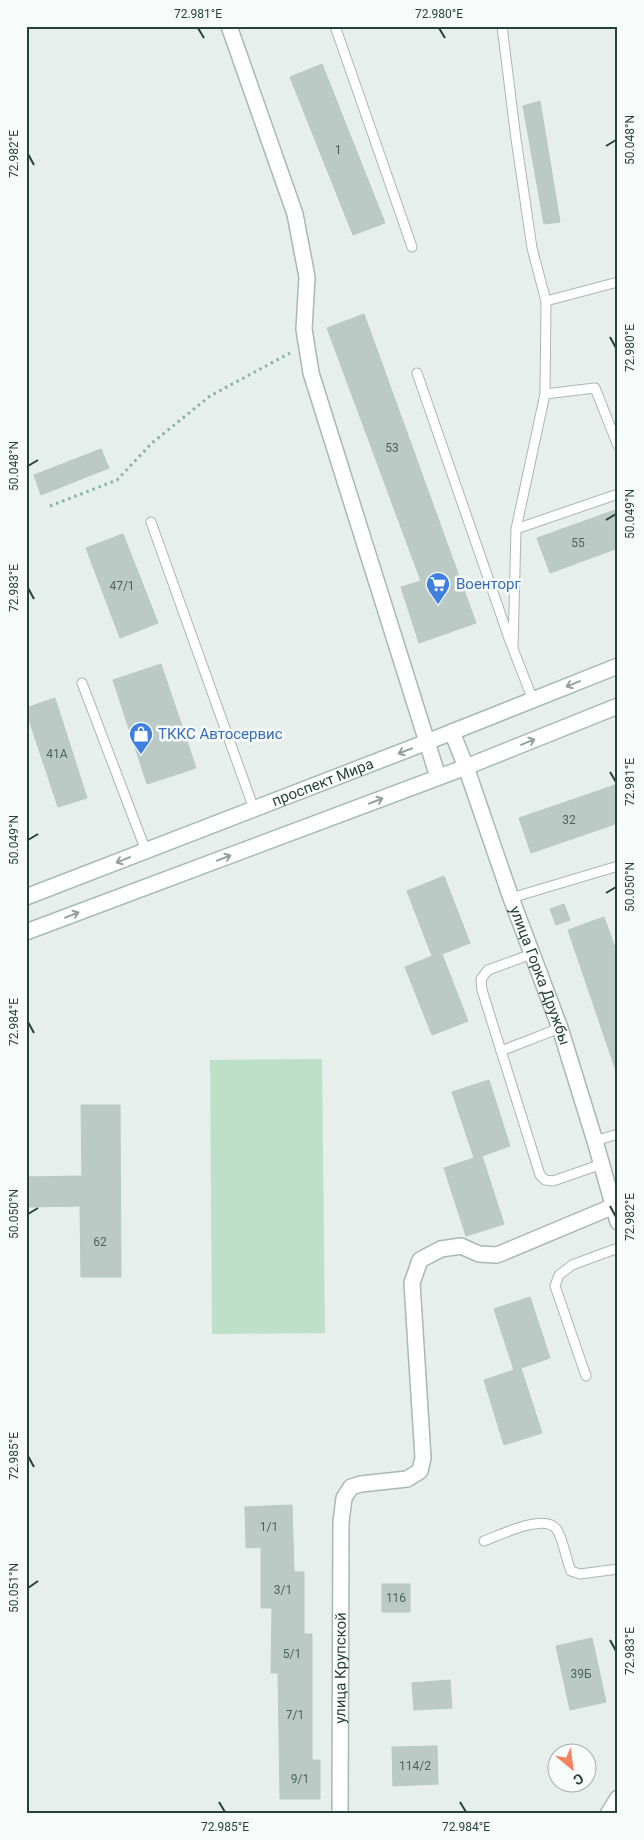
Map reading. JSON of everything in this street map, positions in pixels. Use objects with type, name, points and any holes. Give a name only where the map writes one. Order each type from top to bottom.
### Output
[{"type":"street","points":[[229,26],[295,214],[306,277],[304,329],[311,373],[438,777]]},
{"type":"street","name":"проспект Мира","points":[[26,897],[618,666]]},
{"type":"street","points":[[26,932],[466,767],[618,706]]},
{"type":"street","name":"улица Горка Дружбы","points":[[452,732],[560,1028],[618,1222]]},
{"type":"street","name":"улица Крупской","points":[[340,1814],[341,1522],[344,1498],[351,1487],[361,1484],[407,1479],[420,1471],[424,1458],[412,1284],[420,1260],[441,1249],[461,1246],[479,1254],[497,1254],[614,1206]]},
{"type":"street","points":[[608,1814],[618,1798]]},
{"type":"lane","points":[[335,26],[412,247]]},
{"type":"lane","points":[[502,26],[532,248],[546,301],[545,394],[516,529],[513,649]]},
{"type":"lane","points":[[546,301],[618,282]]},
{"type":"lane","points":[[417,373],[513,649],[533,700]]},
{"type":"lane","points":[[545,394],[596,388],[618,446]]},
{"type":"lane","points":[[516,529],[618,494]]},
{"type":"lane","points":[[151,522],[254,809]]},
{"type":"lane","points":[[82,683],[146,851]]},
{"type":"lane","points":[[511,898],[617,867]]},
{"type":"lane","points":[[532,954],[488,970],[482,979],[482,990],[540,1175],[545,1180],[553,1181],[602,1164]]},
{"type":"lane","points":[[501,1051],[560,1028]]},
{"type":"lane","points":[[595,1141],[618,1134]]},
{"type":"lane","points":[[586,1376],[555,1286],[559,1275],[572,1265],[618,1248]]},
{"type":"lane","points":[[484,1541],[538,1522],[551,1524],[557,1530],[571,1571],[580,1574],[618,1569]]},
{"type":"path","points":[[50,506],[117,480],[152,443],[210,396],[306,345]]},
{"type":"green space","points":[[322,1059],[325,1333],[212,1334],[210,1060]]},
{"type":"building","points":[[322,64],[385,223],[353,235],[290,77]]},
{"type":"building","points":[[540,101],[560,222],[544,224],[523,106]]},
{"type":"building","points":[[364,314],[476,623],[419,643],[401,587],[421,581],[327,328]]},
{"type":"building","points":[[101,449],[109,468],[41,495],[34,475]]},
{"type":"building","points":[[618,509],[618,548],[550,573],[537,538]]},
{"type":"building","points":[[123,534],[158,623],[120,638],[86,548]]},
{"type":"building","points":[[161,664],[196,768],[147,784],[113,680]]},
{"type":"building","points":[[55,698],[87,798],[58,807],[26,711],[26,708]]},
{"type":"building","points":[[618,784],[618,823],[531,853],[519,818]]},
{"type":"building","points":[[444,876],[470,943],[442,954],[468,1021],[432,1035],[405,967],[432,956],[407,891]]},
{"type":"building","points":[[564,904],[570,920],[556,925],[550,909]]},
{"type":"building","points":[[604,917],[618,956],[618,1067],[615,1068],[568,930]]},
{"type":"building","points":[[489,1080],[510,1146],[482,1156],[504,1224],[466,1236],[444,1168],[474,1158],[452,1092]]},
{"type":"building","points":[[81,1105],[120,1105],[121,1277],[81,1277],[80,1206],[26,1207],[26,1177],[82,1176]]},
{"type":"building","points":[[530,1297],[550,1358],[521,1368],[542,1433],[504,1445],[484,1380],[514,1370],[494,1309]]},
{"type":"building","points":[[292,1505],[294,1572],[304,1572],[304,1634],[312,1634],[312,1760],[320,1760],[320,1799],[280,1799],[278,1673],[271,1673],[272,1608],[261,1608],[261,1547],[246,1548],[245,1507]]},
{"type":"building","points":[[382,1584],[410,1584],[410,1612],[382,1612]]},
{"type":"building","points":[[592,1638],[606,1702],[570,1710],[556,1646]]},
{"type":"building","points":[[450,1680],[452,1708],[414,1710],[412,1683]]},
{"type":"building","points":[[437,1746],[438,1784],[393,1786],[392,1747]]},
{"type":"place","name":"Военторг","points":[[438,605]]},
{"type":"place","name":"ТККС Автосервис","points":[[141,755]]}]
